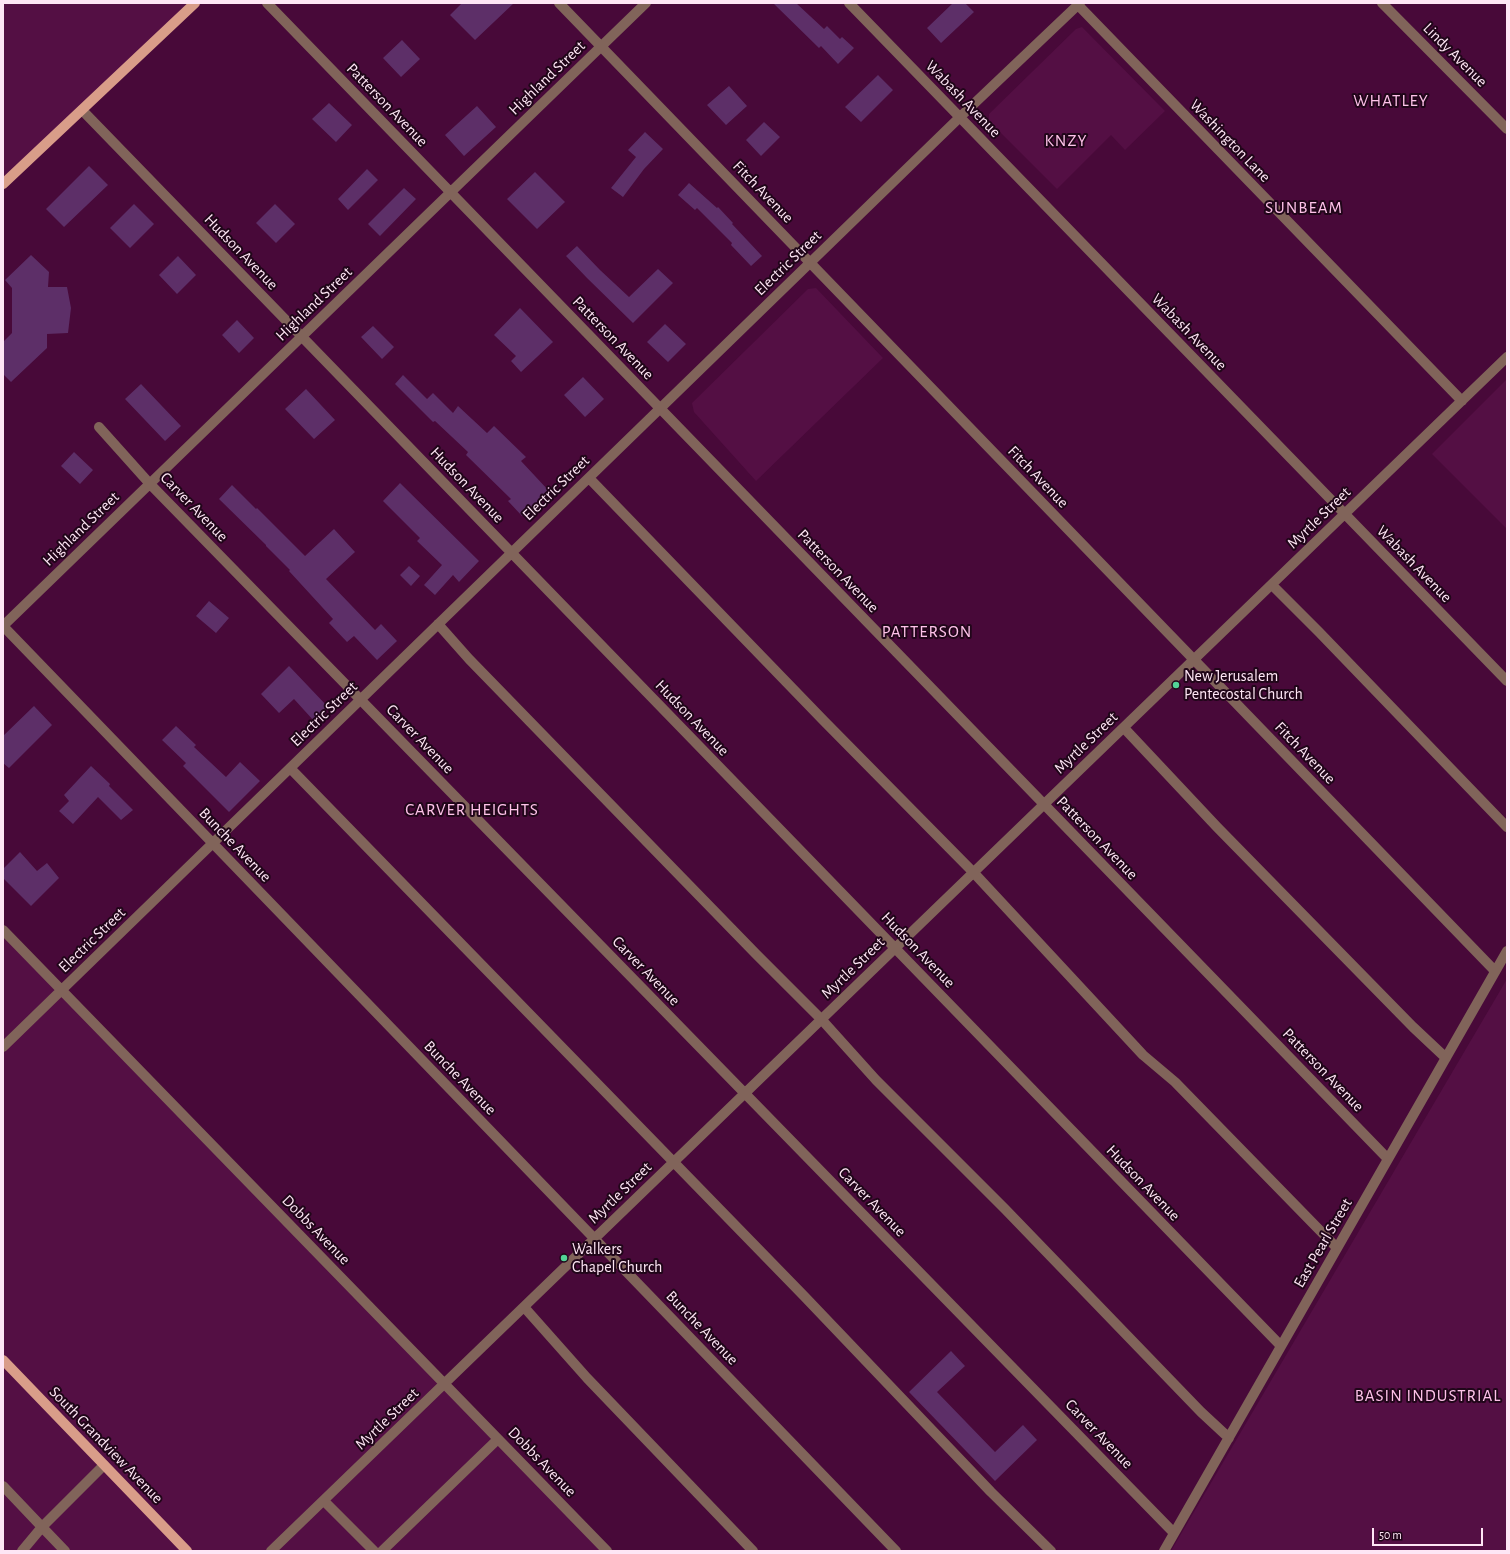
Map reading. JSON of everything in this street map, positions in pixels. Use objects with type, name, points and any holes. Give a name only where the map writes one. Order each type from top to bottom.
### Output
[{"type":"main road","points":[[3,184],[195,3]]},
{"type":"main road","name":"South Grandview Avenue","points":[[3,1360],[187,1551]]},
{"type":"street","name":"Patterson Avenue","points":[[267,3],[1388,1159]]},
{"type":"street","name":"Fitch Avenue","points":[[559,3],[1495,971]]},
{"type":"street","name":"Highland Street","points":[[3,626],[646,3]]},
{"type":"street","name":"Wabash Avenue","points":[[849,3],[1507,681]]},
{"type":"street","name":"Lindy Avenue","points":[[1382,3],[1507,128]]},
{"type":"street","name":"Electric Street","points":[[3,1047],[810,262],[1079,4]]},
{"type":"street","name":"Washington Lane","points":[[1079,4],[1462,401]]},
{"type":"street","name":"Hudson Avenue","points":[[82,110],[1281,1346]]},
{"type":"street","name":"Myrtle Street","points":[[271,1551],[1045,805],[1507,357]]},
{"type":"street","name":"Carver Avenue","points":[[98,427],[150,484],[1174,1533]]},
{"type":"street","points":[[589,478],[824,721],[974,873],[1143,1055],[1175,1082],[1337,1248]]},
{"type":"street","points":[[1272,585],[1386,700],[1507,827]]},
{"type":"street","points":[[438,624],[474,664],[822,1020],[876,1080],[1005,1208],[1201,1412],[1229,1438]]},
{"type":"street","name":"Bunche Avenue","points":[[3,626],[896,1551]]},
{"type":"street","points":[[1124,728],[1217,827],[1413,1027],[1446,1058]]},
{"type":"street","points":[[290,768],[804,1296],[991,1492],[1051,1551]]},
{"type":"street","name":"Dobbs Avenue","points":[[3,930],[607,1551]]},
{"type":"street","name":"East Pearl Street","points":[[1164,1551],[1507,951]]},
{"type":"street","points":[[524,1307],[587,1378],[753,1551]]},
{"type":"street","points":[[382,1551],[498,1439]]},
{"type":"street","points":[[22,1551],[42,1527],[104,1465]]},
{"type":"street","points":[[3,1486],[65,1551]]},
{"type":"street","points":[[324,1500],[374,1551]]},
{"type":"shaded area","points":[[3,3],[195,3],[3,184]]},
{"type":"shaded area","points":[[1082,27],[1165,111],[1125,150],[1111,135],[1057,189],[989,121],[989,114],[1076,29]]},
{"type":"shaded area","points":[[816,288],[883,358],[756,481],[694,412],[692,403],[808,289]]},
{"type":"shaded area","points":[[1507,379],[1507,529],[1432,454]]},
{"type":"shaded area","points":[[3,930],[604,1551],[3,1551]]},
{"type":"shaded area","points":[[1507,979],[1507,1551],[1171,1551]]},
{"type":"building","points":[[462,3],[514,3],[475,40],[450,15]]},
{"type":"building","points":[[773,3],[796,3],[824,29],[827,26],[840,39],[842,37],[854,48],[838,64],[821,46],[819,48]]},
{"type":"building","points":[[953,3],[965,3],[974,12],[941,43],[927,28]]},
{"type":"building","points":[[402,40],[420,59],[401,77],[383,58]]},
{"type":"building","points":[[878,75],[893,90],[861,122],[845,107]]},
{"type":"building","points":[[729,86],[747,106],[726,125],[707,105]]},
{"type":"building","points":[[329,103],[352,125],[336,142],[312,119]]},
{"type":"building","points":[[477,106],[496,127],[464,156],[445,135]]},
{"type":"building","points":[[764,122],[780,137],[761,156],[746,140]]},
{"type":"building","points":[[645,132],[663,149],[644,169],[623,197],[611,188],[636,157],[628,150]]},
{"type":"building","points":[[89,166],[108,185],[64,227],[46,209]]},
{"type":"building","points":[[367,169],[378,180],[348,210],[338,199]]},
{"type":"building","points":[[535,172],[565,202],[537,229],[507,199]]},
{"type":"building","points":[[689,183],[717,208],[718,207],[762,256],[751,266],[731,245],[732,243],[697,208],[695,210],[678,195]]},
{"type":"building","points":[[404,188],[416,199],[380,236],[368,224]]},
{"type":"building","points":[[134,204],[154,224],[130,248],[110,228]]},
{"type":"building","points":[[275,204],[295,224],[276,243],[256,223]]},
{"type":"building","points":[[577,246],[629,297],[658,269],[673,283],[633,323],[566,256]]},
{"type":"building","points":[[31,255],[49,272],[48,287],[67,287],[71,308],[68,333],[47,334],[47,348],[11,382],[3,374],[3,342],[12,333],[12,288],[5,280]]},
{"type":"building","points":[[178,256],[196,275],[177,294],[159,275]]},
{"type":"building","points":[[520,308],[553,342],[521,372],[511,361],[516,356],[494,335]]},
{"type":"building","points":[[237,320],[254,338],[239,353],[222,335]]},
{"type":"building","points":[[665,324],[686,344],[668,362],[647,342]]},
{"type":"building","points":[[373,326],[394,347],[382,359],[361,337]]},
{"type":"building","points":[[403,375],[427,399],[433,393],[453,413],[458,406],[487,433],[494,426],[526,457],[521,461],[549,491],[522,516],[508,501],[511,499],[466,455],[468,452],[435,421],[433,422],[395,384]]},
{"type":"building","points":[[583,377],[604,399],[585,417],[564,395]]},
{"type":"building","points":[[141,384],[181,426],[165,441],[125,399]]},
{"type":"building","points":[[306,389],[335,420],[314,439],[285,409]]},
{"type":"building","points":[[74,452],[93,470],[80,484],[61,466]]},
{"type":"building","points":[[400,483],[479,561],[459,582],[453,575],[435,595],[424,585],[442,565],[417,541],[420,538],[383,501]]},
{"type":"building","points":[[232,485],[305,556],[334,529],[355,552],[326,579],[375,630],[381,624],[397,641],[377,660],[354,636],[347,642],[329,623],[333,619],[289,571],[290,570],[219,499]]},
{"type":"building","points":[[409,566],[420,576],[411,586],[400,575]]},
{"type":"building","points":[[209,601],[229,618],[216,633],[196,616]]},
{"type":"building","points":[[289,666],[328,707],[314,721],[294,699],[279,713],[261,694]]},
{"type":"building","points":[[34,706],[52,725],[9,768],[3,763],[3,736]]},
{"type":"building","points":[[176,726],[196,745],[194,747],[226,777],[240,762],[260,781],[229,812],[183,766],[186,763],[162,740]]},
{"type":"building","points":[[91,766],[110,784],[109,786],[133,810],[121,820],[98,797],[73,824],[59,811],[69,801],[64,795]]},
{"type":"building","points":[[20,852],[37,871],[47,863],[59,878],[31,906],[3,878],[3,869]]},
{"type":"building","points":[[951,1351],[965,1366],[937,1392],[995,1452],[1023,1425],[1037,1440],[995,1481],[909,1392]]},
{"type":"place","name":"New Jerusalem Pentecostal Church","points":[[1176,685]]},
{"type":"place","name":"Walkers Chapel Church","points":[[564,1258]]},
{"type":"district","name":"WHATLEY","points":[[1391,101]]},
{"type":"district","name":"KNZY","points":[[1066,141]]},
{"type":"district","name":"SUNBEAM","points":[[1304,208]]},
{"type":"district","name":"PATTERSON","points":[[927,632]]},
{"type":"district","name":"CARVER HEIGHTS","points":[[472,810]]},
{"type":"district","name":"BASIN INDUSTRIAL","points":[[1428,1396]]}]
